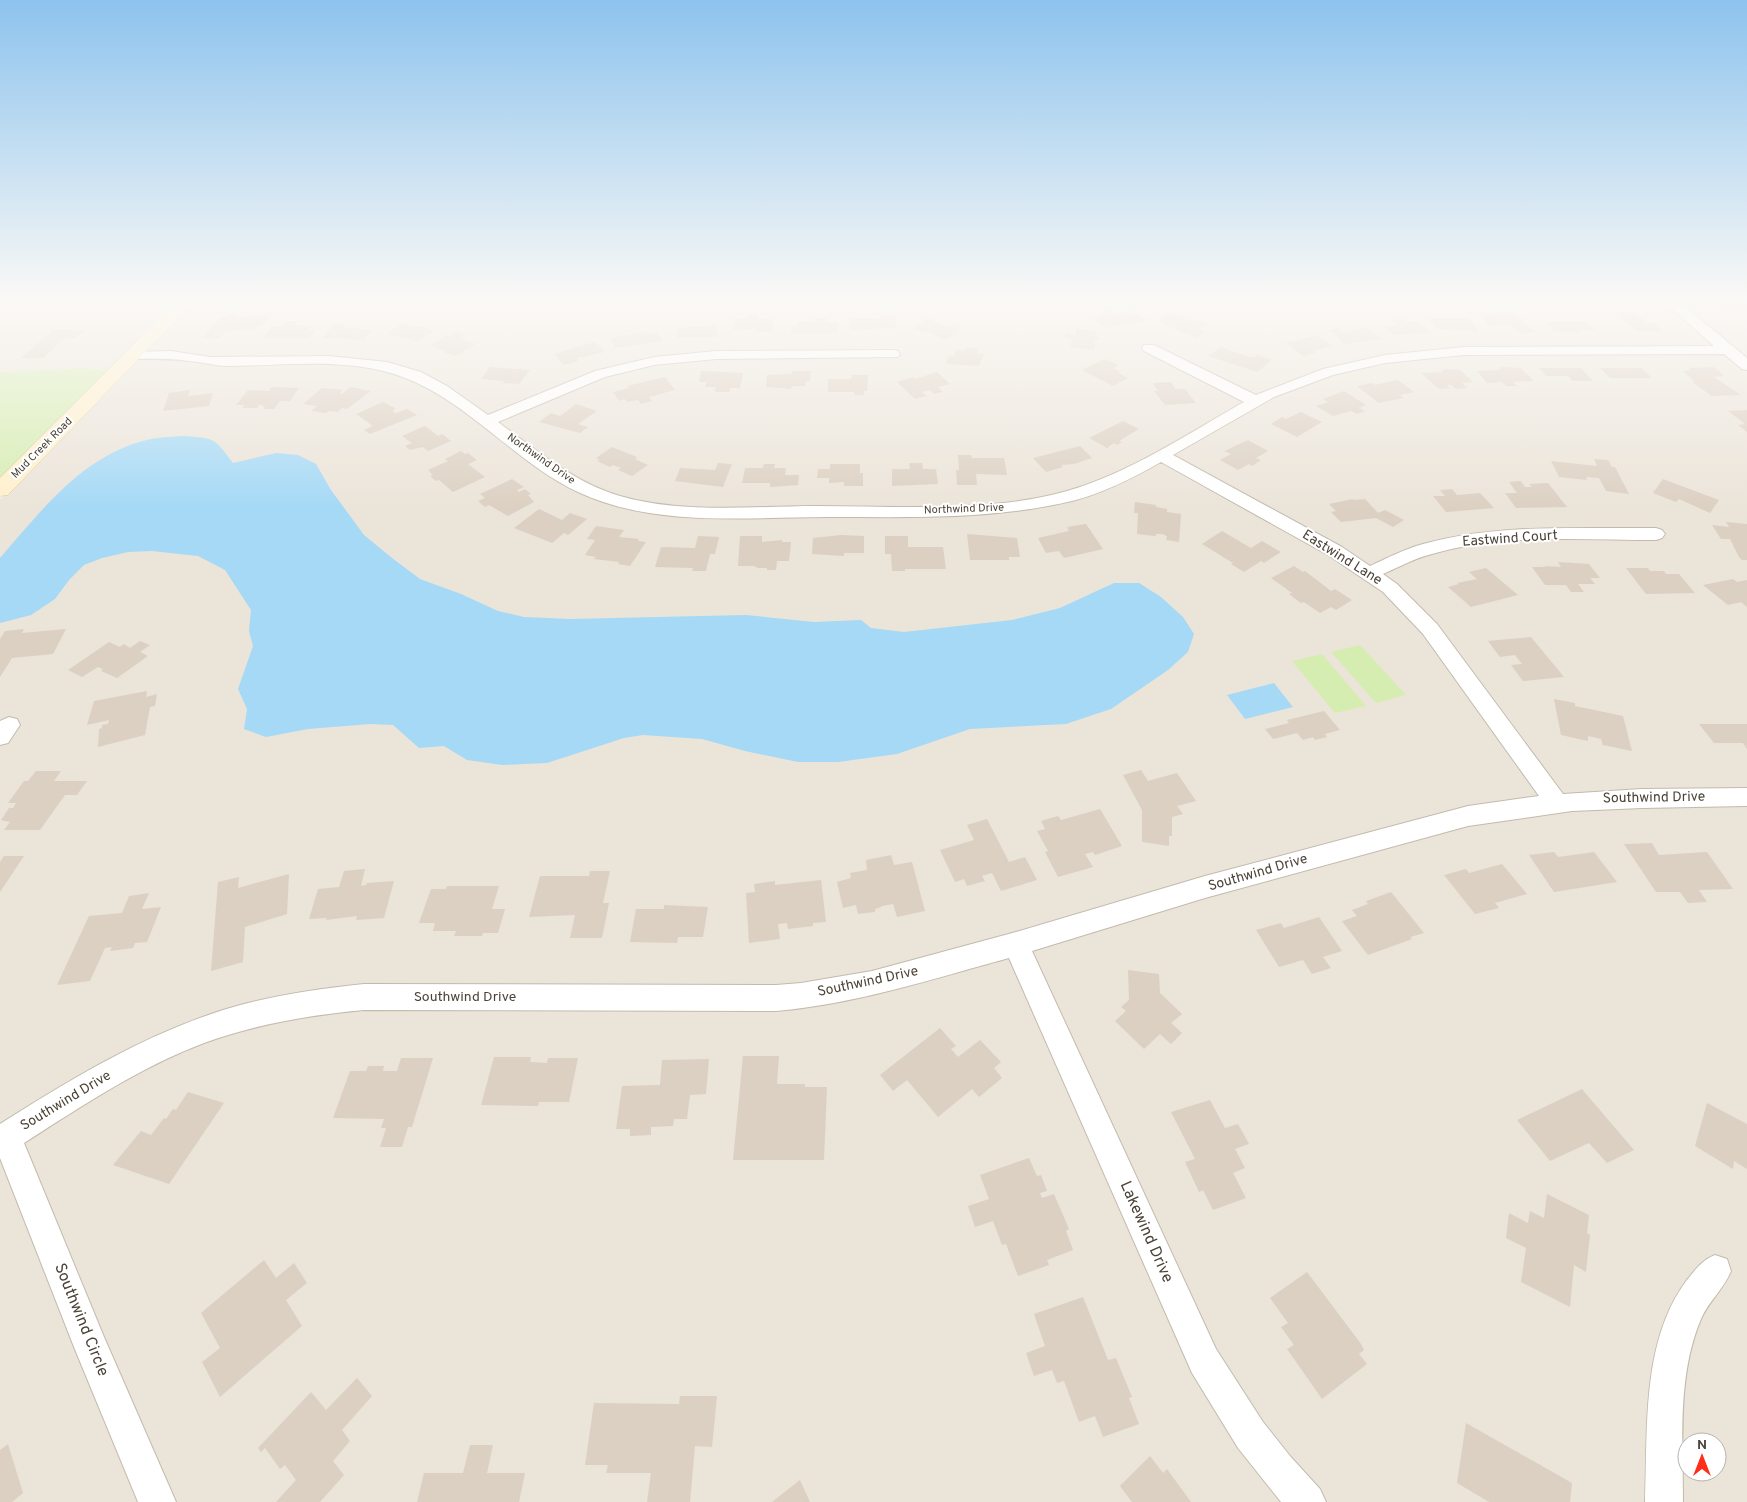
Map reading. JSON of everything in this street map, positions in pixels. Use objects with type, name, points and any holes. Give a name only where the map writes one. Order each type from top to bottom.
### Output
[{"type":"street","name":"Mud Creek Road","points":[[0,490],[120,369]]},
{"type":"street","name":"Northwind Drive","points":[[396,369],[416,375],[434,384],[557,473],[583,488],[615,500],[692,512],[964,511],[1012,507],[1070,496],[1120,478],[1255,401],[1298,382],[1339,369]]},
{"type":"street","points":[[486,421],[586,378],[622,369]]},
{"type":"street","points":[[1191,369],[1255,401]]},
{"type":"street","name":"Eastwind Lane","points":[[1161,455],[1335,551],[1370,573],[1396,594],[1430,629],[1557,803]]},
{"type":"street","name":"Eastwind Court","points":[[1370,573],[1429,549],[1472,540],[1512,536],[1656,534]]},
{"type":"street","name":"Southwind Drive","points":[[3,1139],[73,1095],[132,1062],[203,1030],[258,1013],[312,1002],[364,997],[776,998],[801,996],[872,984],[1016,944],[1205,887],[1439,823],[1497,810],[1557,803],[1651,797],[1747,797]]},
{"type":"street","name":"Lakewind Drive","points":[[1016,944],[1204,1361],[1223,1395],[1250,1436],[1271,1463],[1307,1502]]},
{"type":"street","name":"Southwind Circle","points":[[3,1139],[157,1502]]},
{"type":"street","points":[[1664,1502],[1669,1379],[1673,1352],[1689,1307],[1715,1271]]},
{"type":"shaded area","points":[[0,369],[61,369],[0,372]]},
{"type":"shaded area","points":[[92,369],[109,369],[107,371]]},
{"type":"shaded area","points":[[127,369],[1747,369],[1747,1502],[0,1502],[0,499]]},
{"type":"green space","points":[[61,369],[107,371],[0,479],[0,372]]},
{"type":"green space","points":[[1360,645],[1406,695],[1376,703],[1331,652]]},
{"type":"green space","points":[[1322,654],[1366,706],[1335,713],[1292,661]]},
{"type":"water","points":[[182,436],[201,437],[212,441],[222,448],[233,463],[276,453],[298,455],[316,464],[331,490],[364,535],[420,579],[461,594],[498,611],[524,617],[570,619],[746,615],[814,622],[861,620],[871,628],[904,632],[1012,620],[1060,608],[1114,583],[1139,583],[1161,597],[1183,617],[1194,634],[1188,652],[1168,670],[1111,709],[1066,724],[970,729],[897,754],[838,762],[798,762],[745,751],[702,739],[643,735],[624,738],[547,763],[502,765],[467,760],[444,746],[419,748],[393,725],[370,724],[308,729],[266,737],[244,729],[247,709],[238,689],[253,646],[249,631],[251,610],[225,570],[198,556],[152,551],[128,552],[102,558],[84,565],[69,580],[55,599],[31,615],[0,623],[0,558],[48,504],[83,472],[103,458],[124,447],[147,440]]},
{"type":"water","points":[[1274,683],[1293,707],[1245,719],[1227,695]]},
{"type":"building","points":[[488,369],[530,370],[519,384],[481,379]]},
{"type":"building","points":[[1115,369],[1121,372],[1118,373],[1128,378],[1113,386],[1082,370]]},
{"type":"building","points":[[1248,369],[1261,369],[1257,372]]},
{"type":"building","points":[[1522,369],[1534,381],[1513,382],[1517,386],[1506,386],[1502,382],[1487,383],[1477,371]]},
{"type":"building","points":[[1540,369],[1582,369],[1593,381],[1572,381],[1568,376],[1546,376]]},
{"type":"building","points":[[1601,369],[1642,369],[1652,378],[1610,378]]},
{"type":"building","points":[[1716,369],[1724,376],[1714,377],[1741,395],[1712,396],[1692,382],[1695,382],[1683,371]]},
{"type":"building","points":[[1441,370],[1460,370],[1473,382],[1462,383],[1467,388],[1456,389],[1451,385],[1447,385],[1450,388],[1439,389],[1421,373],[1443,372]]},
{"type":"building","points":[[701,371],[743,373],[740,388],[730,388],[730,392],[715,392],[716,387],[705,387],[707,382],[699,382]]},
{"type":"building","points":[[792,371],[811,371],[810,381],[806,381],[805,386],[793,386],[790,389],[766,387],[767,375],[791,374]]},
{"type":"building","points":[[937,372],[950,384],[938,387],[943,392],[934,394],[930,390],[922,392],[927,396],[915,399],[897,382],[913,377],[915,379]]},
{"type":"building","points":[[852,375],[868,375],[867,391],[864,391],[864,395],[854,395],[854,392],[828,392],[828,379],[851,379]]},
{"type":"building","points":[[665,377],[675,390],[649,397],[652,401],[641,404],[638,400],[627,402],[625,399],[619,401],[613,392],[629,388],[627,386]]},
{"type":"building","points":[[1398,380],[1414,392],[1400,395],[1404,398],[1379,403],[1357,386],[1372,383],[1375,385]]},
{"type":"building","points":[[1171,382],[1175,389],[1185,389],[1196,403],[1165,405],[1154,391],[1158,391],[1153,383]]},
{"type":"building","points":[[272,387],[299,388],[290,401],[280,401],[274,409],[264,409],[263,405],[259,405],[257,408],[242,408],[245,405],[236,405],[248,390],[269,391]]},
{"type":"building","points":[[350,387],[371,391],[347,409],[342,408],[338,412],[311,411],[317,406],[303,404],[322,388],[343,390],[340,393],[342,394]]},
{"type":"building","points":[[190,390],[188,396],[213,393],[209,406],[163,411],[169,393]]},
{"type":"building","points":[[1344,391],[1366,405],[1359,408],[1365,411],[1357,414],[1351,411],[1333,416],[1316,406],[1328,402],[1323,399]]},
{"type":"building","points":[[383,402],[395,408],[393,412],[396,413],[407,409],[417,415],[370,434],[364,430],[373,426],[356,414]]},
{"type":"building","points":[[576,404],[597,411],[578,424],[588,427],[580,433],[539,422],[551,413],[560,416]]},
{"type":"building","points":[[1747,410],[1747,432],[1738,425],[1745,424],[1728,411]]},
{"type":"building","points":[[1301,412],[1322,422],[1297,437],[1271,424],[1282,417],[1286,419]]},
{"type":"building","points":[[1123,421],[1139,429],[1119,441],[1122,442],[1117,445],[1114,443],[1107,448],[1089,438]]},
{"type":"building","points":[[425,426],[438,436],[442,434],[451,441],[428,451],[423,447],[410,450],[405,446],[412,443],[402,436]]},
{"type":"building","points":[[1248,440],[1268,451],[1256,458],[1261,460],[1252,466],[1249,464],[1238,470],[1220,460],[1231,454],[1224,451]]},
{"type":"building","points":[[1080,446],[1092,458],[1074,464],[1061,465],[1063,467],[1046,472],[1033,458]]},
{"type":"building","points":[[612,447],[637,457],[635,459],[648,465],[632,476],[618,470],[621,468],[613,465],[610,467],[597,461],[600,460],[596,458]]},
{"type":"building","points":[[461,451],[465,454],[468,453],[477,460],[468,464],[485,477],[453,492],[439,480],[436,481],[431,477],[432,474],[428,470],[448,461],[445,459]]},
{"type":"building","points":[[958,455],[971,455],[972,458],[1004,458],[1007,475],[976,474],[977,485],[957,485]]},
{"type":"building","points":[[1594,459],[1608,460],[1612,467],[1615,467],[1629,494],[1606,491],[1599,478],[1586,477],[1587,480],[1559,477],[1551,461],[1597,466]]},
{"type":"building","points":[[718,463],[732,464],[723,487],[675,481],[680,468],[715,470]]},
{"type":"building","points":[[909,463],[922,463],[923,469],[936,469],[938,484],[892,486],[892,469],[910,469]]},
{"type":"building","points":[[764,464],[775,464],[774,468],[786,468],[785,475],[799,475],[798,485],[770,487],[770,483],[742,483],[745,468],[763,468]]},
{"type":"building","points":[[830,464],[860,464],[860,473],[863,473],[863,486],[844,486],[844,482],[829,483],[829,478],[817,478],[818,469],[830,469]]},
{"type":"building","points":[[512,479],[524,487],[517,490],[519,492],[525,489],[531,494],[528,495],[534,502],[508,516],[489,505],[485,507],[478,501],[485,498],[480,494]]},
{"type":"building","points":[[1663,479],[1719,500],[1710,513],[1679,499],[1676,502],[1653,493]]},
{"type":"building","points":[[1521,481],[1525,487],[1532,487],[1529,484],[1548,483],[1567,507],[1516,508],[1505,493],[1517,493],[1509,482]]},
{"type":"building","points":[[1452,489],[1457,495],[1480,493],[1494,508],[1446,512],[1433,496],[1445,496],[1440,490]]},
{"type":"building","points":[[1353,499],[1365,499],[1378,513],[1385,510],[1404,520],[1393,527],[1376,518],[1341,522],[1331,512],[1336,511],[1329,504]]},
{"type":"building","points":[[1135,502],[1156,505],[1156,507],[1167,509],[1167,512],[1181,514],[1179,542],[1166,540],[1167,536],[1162,534],[1156,534],[1156,536],[1137,534],[1138,513],[1134,513]]},
{"type":"building","points":[[539,509],[562,520],[570,513],[587,519],[568,535],[564,533],[552,543],[514,528]]},
{"type":"building","points":[[1726,522],[1747,524],[1747,560],[1742,560],[1739,557],[1730,539],[1721,539],[1712,525],[1729,527]]},
{"type":"building","points":[[1086,524],[1103,549],[1064,558],[1059,551],[1046,553],[1038,538],[1069,531],[1067,527]]},
{"type":"building","points":[[596,526],[624,530],[619,537],[639,539],[638,541],[646,542],[630,566],[618,564],[619,562],[594,559],[596,557],[585,555],[595,540],[587,539]]},
{"type":"building","points":[[1222,531],[1251,548],[1262,541],[1281,552],[1264,563],[1261,561],[1244,572],[1202,544]]},
{"type":"building","points":[[967,534],[1017,538],[1020,557],[1009,557],[1009,560],[970,560]]},
{"type":"building","points":[[841,535],[864,536],[864,553],[844,553],[844,556],[812,554],[813,538]]},
{"type":"building","points":[[698,536],[719,537],[715,554],[710,554],[706,571],[692,571],[693,568],[655,567],[661,547],[695,548]]},
{"type":"building","points":[[740,536],[762,536],[762,542],[782,540],[782,542],[791,542],[789,561],[777,561],[776,570],[767,570],[767,568],[754,566],[738,566]]},
{"type":"building","points":[[885,536],[908,536],[908,547],[943,547],[946,569],[905,569],[905,571],[892,571],[891,554],[885,554]]},
{"type":"building","points":[[1558,562],[1589,564],[1600,578],[1590,578],[1595,584],[1578,584],[1584,592],[1571,592],[1566,585],[1545,585],[1532,567],[1561,567]]},
{"type":"building","points":[[1294,566],[1303,572],[1305,571],[1331,591],[1335,589],[1352,600],[1336,610],[1331,607],[1320,613],[1304,602],[1301,603],[1289,594],[1292,593],[1271,578]]},
{"type":"building","points":[[1486,568],[1518,595],[1471,607],[1448,587],[1477,579],[1469,572]]},
{"type":"building","points":[[1626,568],[1648,568],[1650,571],[1679,574],[1695,593],[1646,594]]},
{"type":"building","points":[[1733,579],[1737,582],[1747,580],[1747,607],[1741,602],[1728,605],[1703,585]]},
{"type":"building","points":[[24,629],[22,633],[66,629],[53,654],[12,658],[0,677],[0,639],[5,631]]},
{"type":"building","points":[[1531,637],[1564,677],[1523,681],[1511,665],[1522,664],[1515,655],[1500,657],[1488,641]]},
{"type":"building","points":[[140,641],[150,645],[140,652],[148,656],[117,678],[101,671],[103,669],[98,667],[82,677],[68,670],[109,642],[120,647],[124,644],[130,648]]},
{"type":"building","points":[[147,691],[146,697],[157,694],[155,706],[150,707],[145,735],[98,747],[99,729],[102,728],[102,725],[108,724],[109,720],[87,725],[94,701]]},
{"type":"building","points":[[1554,699],[1575,703],[1575,706],[1623,716],[1632,751],[1603,745],[1601,739],[1588,736],[1588,741],[1561,735]]},
{"type":"building","points":[[1324,711],[1340,730],[1325,734],[1327,737],[1315,740],[1313,737],[1303,740],[1297,733],[1273,739],[1265,729],[1289,723],[1287,720]]},
{"type":"building","points":[[1699,724],[1747,724],[1747,749],[1743,743],[1714,743]]},
{"type":"building","points":[[1141,770],[1148,781],[1177,773],[1196,801],[1177,806],[1183,814],[1172,817],[1172,836],[1169,836],[1169,846],[1142,842],[1142,810],[1123,775]]},
{"type":"building","points":[[36,771],[61,771],[54,781],[87,781],[77,795],[65,795],[40,830],[4,830],[10,822],[1,820],[9,808],[13,808],[16,803],[8,803],[24,781],[28,781]]},
{"type":"building","points":[[1100,809],[1122,846],[1095,855],[1093,852],[1085,854],[1093,867],[1058,877],[1045,852],[1048,851],[1037,831],[1045,829],[1041,821],[1058,816],[1061,820]]},
{"type":"building","points":[[987,819],[1009,862],[1025,857],[1037,880],[1001,891],[992,873],[982,876],[985,881],[967,886],[964,879],[955,882],[940,850],[974,840],[967,825]]},
{"type":"building","points":[[1652,843],[1659,855],[1707,852],[1733,889],[1699,890],[1707,902],[1688,903],[1680,892],[1656,892],[1624,844]]},
{"type":"building","points":[[1554,852],[1558,857],[1594,852],[1617,882],[1554,892],[1529,855]]},
{"type":"building","points":[[891,855],[894,865],[912,862],[925,911],[897,917],[893,904],[875,909],[875,912],[858,914],[856,905],[843,908],[837,882],[851,878],[850,873],[867,870],[866,860]]},
{"type":"building","points":[[4,856],[24,856],[0,892],[0,862]]},
{"type":"building","points":[[1502,864],[1527,894],[1495,903],[1499,908],[1475,914],[1444,875],[1466,869],[1469,873]]},
{"type":"building","points":[[365,869],[361,886],[367,883],[394,881],[384,918],[356,920],[357,916],[326,920],[327,918],[309,919],[318,889],[339,887],[344,871]]},
{"type":"building","points":[[590,871],[610,871],[603,903],[609,903],[602,938],[570,938],[575,915],[529,917],[540,876],[589,876]]},
{"type":"building","points":[[289,874],[287,914],[245,927],[243,962],[211,971],[218,882],[239,877],[238,888]]},
{"type":"building","points":[[821,880],[826,922],[813,923],[813,926],[788,929],[787,923],[778,924],[780,939],[749,943],[746,893],[755,892],[754,884],[775,881],[775,885]]},
{"type":"building","points":[[447,886],[499,886],[492,909],[505,909],[498,933],[483,933],[482,936],[454,936],[456,931],[433,931],[435,923],[419,923],[431,889],[446,889]]},
{"type":"building","points":[[1391,892],[1424,933],[1368,955],[1342,921],[1357,916],[1352,910],[1368,904],[1366,901]]},
{"type":"building","points":[[149,893],[142,909],[161,907],[147,942],[135,943],[133,948],[110,951],[112,947],[105,948],[90,981],[57,985],[89,916],[122,913],[129,896]]},
{"type":"building","points":[[664,905],[708,907],[703,937],[678,937],[677,943],[630,942],[636,909],[664,909]]},
{"type":"building","points":[[1319,917],[1342,951],[1323,957],[1331,968],[1312,974],[1303,960],[1279,967],[1256,930],[1281,923],[1284,928]]},
{"type":"building","points":[[1128,970],[1159,974],[1160,993],[1182,1014],[1171,1023],[1182,1033],[1171,1044],[1160,1034],[1144,1049],[1115,1021],[1126,1011],[1121,1007],[1129,1000]]},
{"type":"building","points":[[940,1028],[956,1046],[951,1049],[958,1057],[980,1040],[1001,1062],[994,1068],[1002,1078],[979,1097],[972,1089],[938,1117],[907,1080],[893,1091],[880,1075]]},
{"type":"building","points":[[743,1056],[779,1056],[777,1084],[805,1084],[805,1087],[827,1087],[824,1160],[733,1160]]},
{"type":"building","points":[[494,1057],[531,1057],[530,1062],[547,1063],[548,1058],[578,1058],[569,1102],[539,1102],[538,1106],[481,1105]]},
{"type":"building","points":[[401,1058],[433,1058],[412,1127],[408,1127],[402,1147],[380,1147],[386,1128],[381,1128],[384,1119],[333,1118],[350,1071],[366,1071],[368,1066],[384,1066],[383,1071],[397,1071]]},
{"type":"building","points":[[709,1059],[706,1094],[690,1095],[687,1119],[674,1119],[673,1126],[651,1127],[651,1135],[630,1136],[630,1129],[616,1129],[622,1086],[660,1085],[662,1060]]},
{"type":"building","points":[[1582,1089],[1634,1150],[1607,1163],[1589,1143],[1550,1161],[1517,1120]]},
{"type":"building","points":[[188,1092],[224,1103],[169,1184],[113,1165],[141,1131],[151,1135],[173,1109],[176,1110]]},
{"type":"building","points":[[1210,1100],[1225,1128],[1238,1124],[1249,1144],[1235,1149],[1245,1168],[1233,1173],[1246,1198],[1213,1210],[1203,1190],[1199,1192],[1185,1162],[1195,1159],[1171,1112]]},
{"type":"building","points":[[1707,1103],[1747,1124],[1747,1169],[1734,1161],[1733,1169],[1695,1146]]},
{"type":"building","points":[[1029,1158],[1037,1176],[1041,1175],[1047,1191],[1040,1193],[1042,1198],[1054,1194],[1069,1229],[1066,1231],[1073,1250],[1047,1260],[1049,1265],[1018,1276],[1006,1244],[1002,1245],[993,1221],[975,1227],[968,1206],[989,1199],[980,1175]]},
{"type":"building","points":[[1547,1194],[1589,1215],[1587,1233],[1590,1235],[1586,1272],[1574,1265],[1570,1307],[1521,1282],[1526,1248],[1506,1238],[1509,1213],[1528,1223],[1530,1211],[1544,1218]]},
{"type":"building","points":[[264,1260],[276,1278],[294,1263],[307,1283],[286,1300],[302,1326],[220,1397],[202,1362],[220,1348],[201,1313]]},
{"type":"building","points":[[1307,1272],[1361,1344],[1364,1350],[1359,1354],[1367,1364],[1322,1399],[1287,1349],[1294,1345],[1281,1327],[1288,1323],[1270,1298]]},
{"type":"building","points":[[1083,1297],[1108,1360],[1116,1358],[1132,1397],[1129,1398],[1139,1424],[1103,1437],[1095,1416],[1079,1422],[1064,1381],[1057,1383],[1052,1370],[1034,1376],[1026,1353],[1045,1346],[1034,1314]]},
{"type":"building","points":[[357,1378],[372,1396],[342,1430],[350,1441],[333,1461],[344,1475],[320,1502],[276,1502],[296,1480],[285,1465],[280,1469],[265,1448],[261,1452],[258,1448],[311,1392],[326,1410]]},
{"type":"building","points":[[680,1396],[717,1396],[712,1447],[695,1446],[690,1502],[647,1502],[651,1473],[606,1473],[608,1465],[585,1465],[594,1403],[679,1404]]},
{"type":"building","points":[[1466,1423],[1572,1483],[1570,1502],[1489,1502],[1457,1483]]},
{"type":"building","points":[[8,1444],[23,1493],[12,1502],[0,1502],[0,1450]]},
{"type":"building","points":[[470,1445],[493,1445],[487,1473],[525,1473],[519,1502],[417,1502],[424,1473],[463,1473]]},
{"type":"building","points":[[1150,1456],[1163,1473],[1167,1469],[1191,1502],[1132,1502],[1120,1486]]},
{"type":"building","points":[[800,1480],[810,1502],[772,1502]]}]
